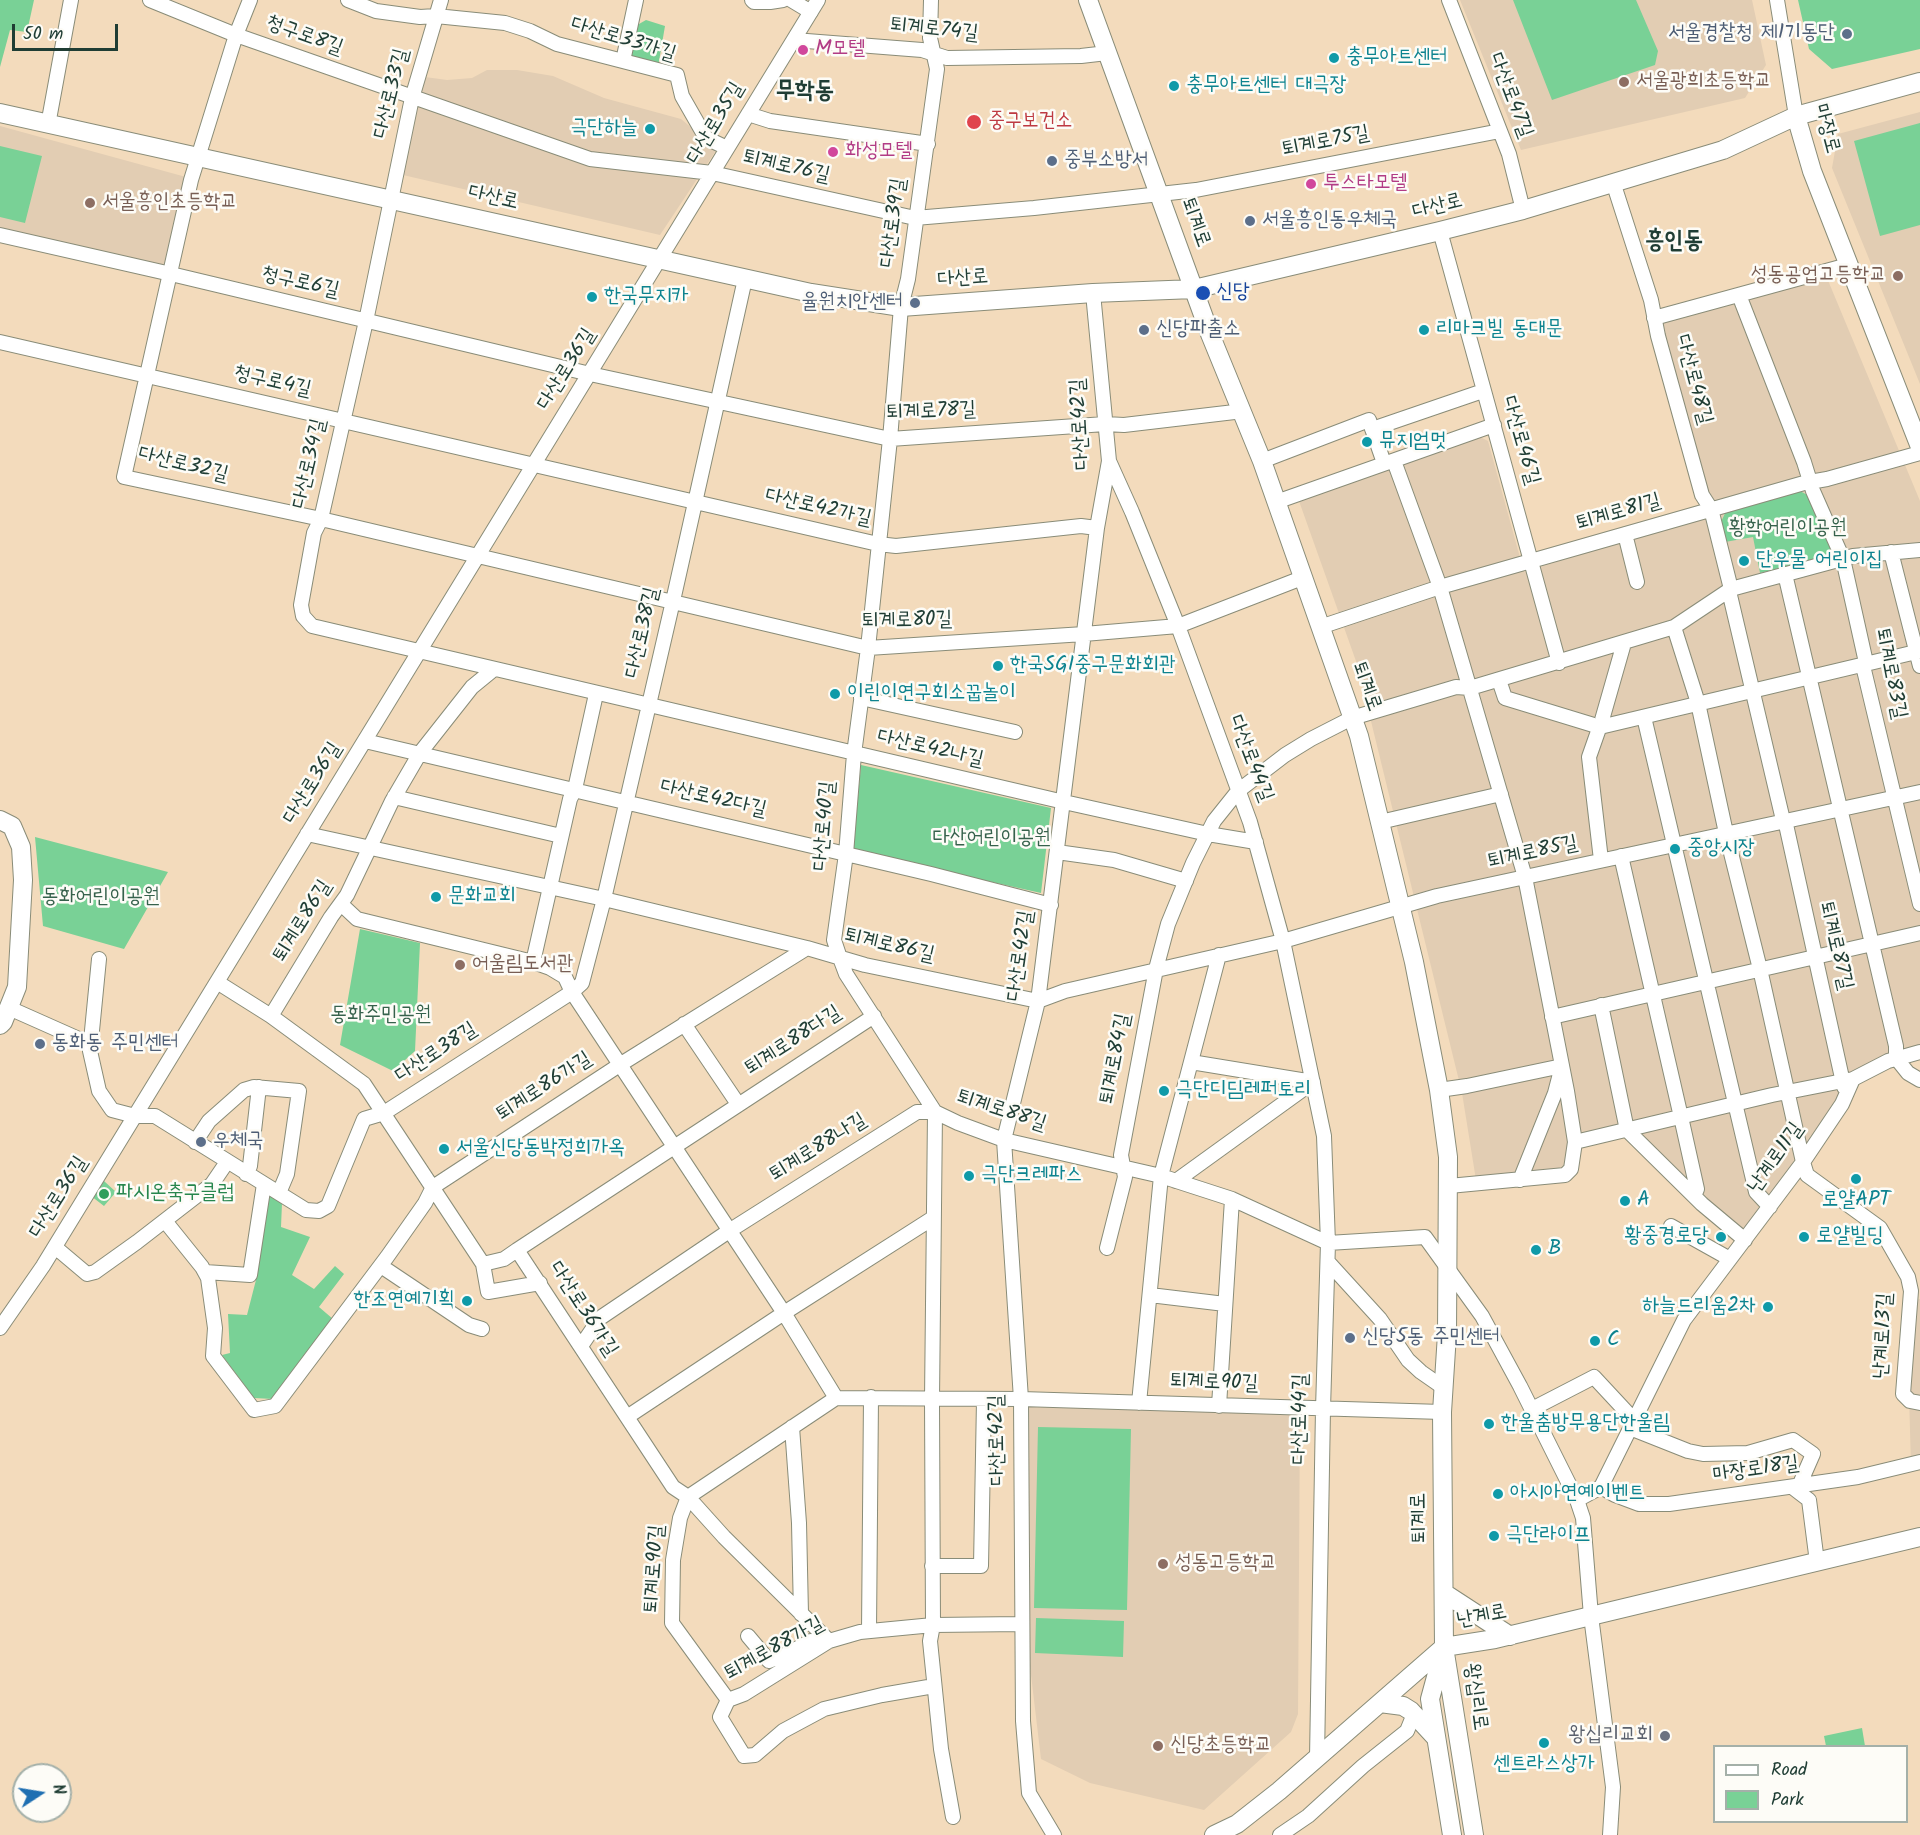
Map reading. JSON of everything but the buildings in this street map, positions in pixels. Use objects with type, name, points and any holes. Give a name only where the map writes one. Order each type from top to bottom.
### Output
[{"type":"main road","name":"퇴계로","points":[[1088,0],[1210,334],[1262,460],[1359,736],[1414,962],[1439,1090],[1448,1157],[1447,1334],[1442,1412],[1444,1647]]},
{"type":"main road","name":"다산로","points":[[0,113],[745,279],[811,293],[901,307],[1093,293],[1194,289],[1523,210],[1723,150],[1796,116],[1920,82]]},
{"type":"main road","name":"마장로","points":[[1796,116],[1812,171],[1920,447]]},
{"type":"main road","points":[[0,820],[12,826],[21,847],[23,880],[17,987],[0,1025]]},
{"type":"main road","name":"난계로","points":[[1214,1835],[1237,1824],[1317,1758],[1444,1647],[1510,1636],[1920,1537]]},
{"type":"main road","points":[[1444,1593],[1510,1636]]},
{"type":"main road","name":"왕십리로","points":[[1444,1647],[1430,1699],[1452,1835]]},
{"type":"main road","name":"왕십리로","points":[[1444,1647],[1474,1835]]},
{"type":"main road","points":[[1380,1703],[1403,1706],[1414,1714],[1435,1737]]},
{"type":"street","points":[[48,125],[71,0]]},
{"type":"street","name":"청구로8길","points":[[150,0],[236,35],[412,98]]},
{"type":"street","name":"다산로32길","points":[[250,0],[236,35],[197,157],[124,477],[477,555]]},
{"type":"street","name":"다산로33가길","points":[[348,0],[376,11],[505,24],[530,31],[557,44],[677,75],[682,96],[706,138],[727,148]]},
{"type":"street","name":"다산로33길","points":[[390,199],[412,98],[441,0]]},
{"type":"street","points":[[623,61],[636,0]]},
{"type":"street","points":[[752,0],[754,2],[783,0]]},
{"type":"street","name":"다산로35길","points":[[660,260],[814,6],[791,0]]},
{"type":"street","name":"다산로39길","points":[[901,307],[908,279],[937,69],[930,38],[931,0]]},
{"type":"street","name":"다산로47길","points":[[1449,0],[1509,154],[1523,210]]},
{"type":"street","name":"마장로","points":[[1777,0],[1796,116]]},
{"type":"street","name":"퇴계로74길","points":[[794,40],[922,50],[947,58],[1081,56],[1107,53]]},
{"type":"street","name":"퇴계로76길","points":[[412,98],[590,159],[712,172],[915,218],[1034,208],[1158,193]]},
{"type":"street","points":[[748,114],[770,121],[928,144]]},
{"type":"street","name":"퇴계로75길","points":[[1158,193],[1196,190],[1500,131]]},
{"type":"street","name":"다산로48길","points":[[1613,182],[1651,300],[1702,495],[1711,510],[1730,590]]},
{"type":"street","name":"다산로34길","points":[[390,199],[366,321],[321,519],[314,533],[301,605],[303,616],[312,626],[420,651]]},
{"type":"street","name":"다산로46길","points":[[1440,231],[1559,663]]},
{"type":"street","name":"청구로6길","points":[[0,235],[590,374]]},
{"type":"street","name":"다산로36길","points":[[0,1328],[55,1247],[477,555],[660,260]]},
{"type":"street","points":[[1654,318],[1848,265]]},
{"type":"street","name":"다산로38길","points":[[279,1193],[306,1210],[319,1211],[328,1206],[364,1119],[384,1113],[573,992],[582,983],[604,899],[696,503],[745,279]]},
{"type":"street","name":"다산로42길","points":[[1054,1835],[1029,1793],[1023,1721],[1021,1399],[1005,1140],[1038,1001],[1097,528],[1109,461],[1093,293]]},
{"type":"street","points":[[1739,295],[1810,482],[1843,559]]},
{"type":"street","name":"다산로40길","points":[[840,958],[834,940],[846,854],[854,754],[868,648],[901,307]]},
{"type":"street","name":"청구로4길","points":[[0,342],[534,465]]},
{"type":"street","name":"퇴계로78길","points":[[590,374],[890,439],[1105,424],[1124,425],[1243,411]]},
{"type":"street","points":[[1262,460],[1484,391]]},
{"type":"street","points":[[1370,425],[1389,462],[1440,587],[1525,877],[1575,1142],[1571,1169],[1565,1175],[1449,1186]]},
{"type":"street","points":[[1276,502],[1494,425]]},
{"type":"street","name":"퇴계로81길","points":[[1320,627],[1440,587],[1920,453]]},
{"type":"street","name":"다산로44길","points":[[1109,461],[1178,626],[1256,842],[1283,941],[1324,1136],[1328,1262],[1317,1758]]},
{"type":"street","name":"다산로42가길","points":[[534,465],[878,544],[896,546],[1081,526],[1097,528]]},
{"type":"street","points":[[1625,534],[1637,582]]},
{"type":"street","points":[[1352,718],[1456,687],[1470,688],[1499,680],[1674,627],[1730,590],[1785,573],[1843,559],[1920,549]]},
{"type":"street","name":"퇴계로83길","points":[[1891,552],[1920,666]]},
{"type":"street","name":"퇴계로80길","points":[[477,555],[868,648],[1178,626],[1302,578]]},
{"type":"street","name":"퇴계로83길","points":[[1843,559],[1865,658],[1864,664],[1895,797]]},
{"type":"street","points":[[1785,573],[1839,808]]},
{"type":"street","points":[[1730,590],[1784,820]]},
{"type":"street","points":[[1674,627],[1698,704],[1803,1162]]},
{"type":"street","points":[[1601,860],[1589,757],[1600,728],[1624,643]]},
{"type":"street","name":"다산로42나길","points":[[420,651],[1064,802],[1208,834],[1256,842]]},
{"type":"street","points":[[1499,680],[1505,698],[1600,728],[1918,651]]},
{"type":"street","points":[[420,753],[472,687],[494,669]]},
{"type":"street","points":[[533,962],[596,694]]},
{"type":"street","points":[[861,698],[1015,732]]},
{"type":"street","points":[[1644,717],[1756,1192],[1770,1207]]},
{"type":"street","name":"퇴계로84길","points":[[1107,1248],[1125,1177],[1121,1155],[1156,969],[1168,924],[1185,881],[1208,834],[1225,806],[1238,791],[1285,755],[1352,718]]},
{"type":"street","name":"다산로42다길","points":[[365,741],[626,801],[1050,904]]},
{"type":"street","name":"퇴계로86길","points":[[271,1016],[341,904],[394,797],[420,753]]},
{"type":"street","name":"퇴계로85길","points":[[1401,908],[1437,896],[1920,792]]},
{"type":"street","points":[[1380,822],[1501,794]]},
{"type":"street","points":[[394,797],[561,836]]},
{"type":"street","points":[[1895,797],[1920,904]]},
{"type":"street","name":"퇴계로87길","points":[[1839,808],[1896,1046],[1896,1059]]},
{"type":"street","name":"퇴계로87길","points":[[1784,820],[1815,957],[1848,1080],[1845,1095]]},
{"type":"street","name":"퇴계로86길","points":[[308,834],[604,899],[807,948],[865,965],[1038,1001]]},
{"type":"street","points":[[1057,852],[1114,860],[1185,881]]},
{"type":"street","points":[[1621,856],[1681,1117],[1696,1189],[1694,1196]]},
{"type":"street","points":[[341,904],[357,919],[533,962],[566,977],[573,992],[621,1064]]},
{"type":"street","points":[[1038,1001],[1065,991],[1218,954],[1283,941],[1401,908]]},
{"type":"street","points":[[1552,1017],[1920,933]]},
{"type":"street","name":"퇴계로86가길","points":[[433,1187],[621,1064],[807,948]]},
{"type":"street","points":[[1139,1403],[1161,1176],[1218,954]]},
{"type":"street","name":"퇴계로88길","points":[[840,958],[846,974],[934,1112],[958,1124],[1005,1140],[1161,1176],[1232,1199],[1328,1243],[1425,1238],[1448,1268]]},
{"type":"street","points":[[99,959],[90,1051],[99,1091],[112,1110],[135,1116],[155,1116],[195,1142],[246,1174],[279,1193],[287,1174],[299,1091],[259,1087],[244,1090],[209,1121],[195,1142]]},
{"type":"street","points":[[217,982],[271,1016],[364,1084],[483,1264],[488,1292],[540,1283]]},
{"type":"street","points":[[1601,1005],[1628,1130],[1694,1196],[1744,1240]]},
{"type":"street","points":[[9,1008],[90,1044]]},
{"type":"street","name":"퇴계로88다길","points":[[517,1250],[874,1016]]},
{"type":"street","name":"퇴계로88다길","points":[[684,1024],[738,1104]]},
{"type":"street","points":[[1575,1142],[1787,1092],[1848,1080],[1888,1061],[1920,1052]]},
{"type":"street","points":[[1896,1059],[1908,1072],[1920,1080]]},
{"type":"street","points":[[1191,1062],[1313,1082]]},
{"type":"street","name":"퇴계로86가길","points":[[621,1064],[673,1146]]},
{"type":"street","points":[[1439,1090],[1562,1066]]},
{"type":"street","points":[[1520,1180],[1555,1094],[1562,1066]]},
{"type":"street","points":[[1176,1181],[1313,1082]]},
{"type":"street","points":[[246,1174],[250,1166],[259,1087]]},
{"type":"street","name":"난계로11길","points":[[1601,1488],[1684,1320],[1803,1162],[1845,1095]]},
{"type":"street","name":"퇴계로88나길","points":[[581,1346],[600,1318],[729,1231],[917,1112],[934,1112]]},
{"type":"street","points":[[934,1112],[933,1625],[930,1641],[941,1749],[953,1817]]},
{"type":"street","points":[[673,1146],[784,1313],[836,1398],[687,1497]]},
{"type":"street","points":[[55,1247],[87,1274],[95,1272],[212,1184],[227,1162]]},
{"type":"street","name":"난계로13길","points":[[1803,1162],[1807,1175],[1880,1228],[1908,1277],[1911,1291],[1915,1296],[1904,1394],[1910,1401],[1920,1403]]},
{"type":"street","points":[[205,1272],[250,1275],[264,1184]]},
{"type":"street","points":[[165,1221],[208,1278],[215,1328],[213,1356],[254,1410],[275,1406],[381,1266],[425,1203],[433,1187]]},
{"type":"street","points":[[1219,1406],[1232,1199]]},
{"type":"street","points":[[627,1417],[933,1218]]},
{"type":"street","points":[[1671,1226],[1730,1259]]},
{"type":"street","points":[[483,1264],[504,1259],[517,1250]]},
{"type":"street","name":"다산로36가길","points":[[517,1250],[673,1487],[687,1497]]},
{"type":"street","points":[[1328,1262],[1380,1319],[1408,1360],[1444,1388]]},
{"type":"street","points":[[381,1266],[469,1325],[482,1329]]},
{"type":"street","points":[[1448,1268],[1482,1316],[1532,1409],[1577,1500],[1583,1518],[1591,1616],[1613,1787],[1610,1835]]},
{"type":"street","points":[[1150,1295],[1226,1304]]},
{"type":"street","points":[[1532,1409],[1594,1377],[1632,1424],[1688,1451],[1703,1454],[1748,1454],[1793,1440],[1813,1454],[1796,1486],[1809,1500],[1817,1562]]},
{"type":"street","points":[[870,1631],[872,1397]]},
{"type":"street","name":"퇴계로90길","points":[[836,1398],[1021,1399],[1442,1412]]},
{"type":"street","points":[[932,1566],[981,1566],[984,1400]]},
{"type":"street","points":[[792,1427],[799,1523],[801,1614]]},
{"type":"street","name":"마장로18길","points":[[1601,1488],[1640,1504],[1669,1503],[1858,1477],[1920,1462]]},
{"type":"street","points":[[1577,1500],[1601,1488]]},
{"type":"street","name":"퇴계로90길","points":[[728,1700],[672,1623],[673,1560],[680,1518],[687,1497],[825,1638]]},
{"type":"street","points":[[933,1625],[1022,1624]]},
{"type":"street","name":"퇴계로88가길","points":[[748,1636],[769,1661],[825,1638],[933,1625]]},
{"type":"street","name":"퇴계로88가길","points":[[825,1638],[744,1694],[728,1700],[720,1717],[744,1756],[755,1755],[783,1731],[824,1709],[882,1695],[934,1686]]},
{"type":"street","points":[[1280,1835],[1308,1816],[1363,1766],[1407,1731],[1414,1714]]},
{"type":"shaded area","name":"서울광희초등학교","points":[[1460,0],[1752,0],[1766,65],[1745,98],[1521,150]]},
{"type":"shaded area","points":[[487,70],[517,70],[553,76],[604,98],[681,119],[717,149],[660,235],[403,175],[425,77],[447,80],[472,78]]},
{"type":"shaded area","name":"성동공업고등학교","points":[[1920,112],[1920,384],[1832,168],[1838,134]]},
{"type":"shaded area","name":"서울흥인초등학교","points":[[0,126],[186,177],[166,266],[0,229]]},
{"type":"shaded area","points":[[1827,278],[1920,501],[1920,1048],[1867,1069],[1744,1236],[1630,1127],[1577,1138],[1564,1171],[1476,1180],[1462,1093],[1357,664],[1299,501],[1478,436],[1488,441],[1524,572],[1710,515],[1662,322]]},
{"type":"shaded area","points":[[1920,1299],[1920,1465],[1911,1466],[1909,1395],[1913,1301]]},
{"type":"shaded area","name":"성동고등학교","points":[[1028,1407],[1300,1414],[1298,1714],[1291,1732],[1204,1810],[1090,1783],[1041,1759],[1029,1658]]},
{"type":"green space","points":[[0,0],[34,0],[27,32],[10,30],[0,67]]},
{"type":"green space","points":[[1513,0],[1636,0],[1658,51],[1655,65],[1552,100]]},
{"type":"green space","points":[[1798,0],[1920,0],[1920,49],[1832,69],[1809,49]]},
{"type":"green space","points":[[646,20],[665,26],[658,67],[626,59],[632,28]]},
{"type":"green space","points":[[1920,123],[1920,225],[1880,236],[1854,141]]},
{"type":"green space","points":[[0,146],[42,156],[25,223],[0,217]]},
{"type":"green space","name":"황학어린이공원","points":[[1798,490],[1813,498],[1835,554],[1760,573],[1753,537],[1725,542],[1720,524],[1728,507]]},
{"type":"green space","name":"다산어린이공원","points":[[861,765],[1051,808],[1041,893],[853,851]]},
{"type":"green space","name":"동화어린이공원","points":[[35,837],[168,872],[124,949],[43,926]]},
{"type":"green space","name":"동화주민공원","points":[[360,929],[420,943],[415,1051],[393,1071],[340,1045]]},
{"type":"green space","name":"파시온축구클럽","points":[[104,1181],[116,1192],[104,1206],[91,1196]]},
{"type":"green space","points":[[270,1194],[282,1203],[281,1227],[310,1237],[292,1275],[314,1289],[335,1266],[344,1274],[319,1307],[333,1319],[273,1399],[254,1398],[222,1355],[230,1353],[228,1314],[247,1315],[257,1276]]},
{"type":"green space","points":[[1038,1427],[1131,1429],[1127,1610],[1034,1608]]},
{"type":"green space","points":[[1036,1618],[1124,1621],[1123,1657],[1035,1653]]},
{"type":"green space","points":[[1862,1728],[1865,1745],[1826,1745],[1824,1736]]},
{"type":"place","name":"서울경찰청 제1기동단","points":[[1847,34]]},
{"type":"place","name":"M모텔","points":[[803,50]]},
{"type":"place","name":"충무아트센터","points":[[1334,58]]},
{"type":"place","name":"서울광희초등학교","points":[[1624,82]]},
{"type":"place","name":"충무아트센터 대극장","points":[[1174,86]]},
{"type":"place","name":"중구보건소","points":[[974,122]]},
{"type":"place","name":"극단하늘","points":[[650,129]]},
{"type":"place","name":"화성모텔","points":[[833,152]]},
{"type":"place","name":"중부소방서","points":[[1052,161]]},
{"type":"place","name":"투스타모텔","points":[[1311,184]]},
{"type":"place","name":"서울흥인초등학교","points":[[90,203]]},
{"type":"place","name":"서울흥인동우체국","points":[[1250,221]]},
{"type":"place","name":"성동공업고등학교","points":[[1898,276]]},
{"type":"place","name":"신당","points":[[1203,293]]},
{"type":"place","name":"한국무지카","points":[[592,297]]},
{"type":"place","name":"율원치안센터","points":[[915,303]]},
{"type":"place","name":"신당파출소","points":[[1144,330]]},
{"type":"place","name":"리마크빌 동대문","points":[[1424,330]]},
{"type":"place","name":"뮤지엄멋","points":[[1367,442]]},
{"type":"place","name":"단우물 어린이집","points":[[1744,561]]},
{"type":"place","name":"한국SGI중구문화회관","points":[[998,666]]},
{"type":"place","name":"이린이연구회소꿉놀이","points":[[835,694]]},
{"type":"place","name":"중앙시장","points":[[1675,849]]},
{"type":"place","name":"문화교회","points":[[436,897]]},
{"type":"place","name":"어울림도서관","points":[[460,965]]},
{"type":"place","name":"동화동 주민센터","points":[[40,1044]]},
{"type":"place","name":"극단디딤레퍼토리","points":[[1164,1091]]},
{"type":"place","name":"우체국","points":[[201,1142]]},
{"type":"place","name":"서울신당동박정희가옥","points":[[444,1149]]},
{"type":"place","name":"극단크레파스","points":[[969,1176]]},
{"type":"place","name":"로얄APT","points":[[1856,1179]]},
{"type":"place","name":"파시온축구클럽","points":[[104,1194]]},
{"type":"place","name":"A","points":[[1625,1201]]},
{"type":"place","name":"황중경로당","points":[[1721,1237]]},
{"type":"place","name":"로얄빌딩","points":[[1804,1237]]},
{"type":"place","name":"B","points":[[1536,1250]]},
{"type":"place","name":"한조연예기획","points":[[467,1301]]},
{"type":"place","name":"하늘드리움2차","points":[[1768,1307]]},
{"type":"place","name":"신당5동 주민센터","points":[[1350,1338]]},
{"type":"place","name":"C","points":[[1595,1341]]},
{"type":"place","name":"한울춤방무용단한울림","points":[[1489,1424]]},
{"type":"place","name":"아시아연예이벤트","points":[[1498,1494]]},
{"type":"place","name":"극단라이프","points":[[1494,1536]]},
{"type":"place","name":"성동고등학교","points":[[1163,1564]]},
{"type":"place","name":"왕십리교회","points":[[1665,1736]]},
{"type":"place","name":"센트라스상가","points":[[1544,1743]]},
{"type":"place","name":"신당초등학교","points":[[1158,1746]]},
{"type":"district","name":"무학동","points":[[805,93]]},
{"type":"district","name":"흥인동","points":[[1674,243]]}]
